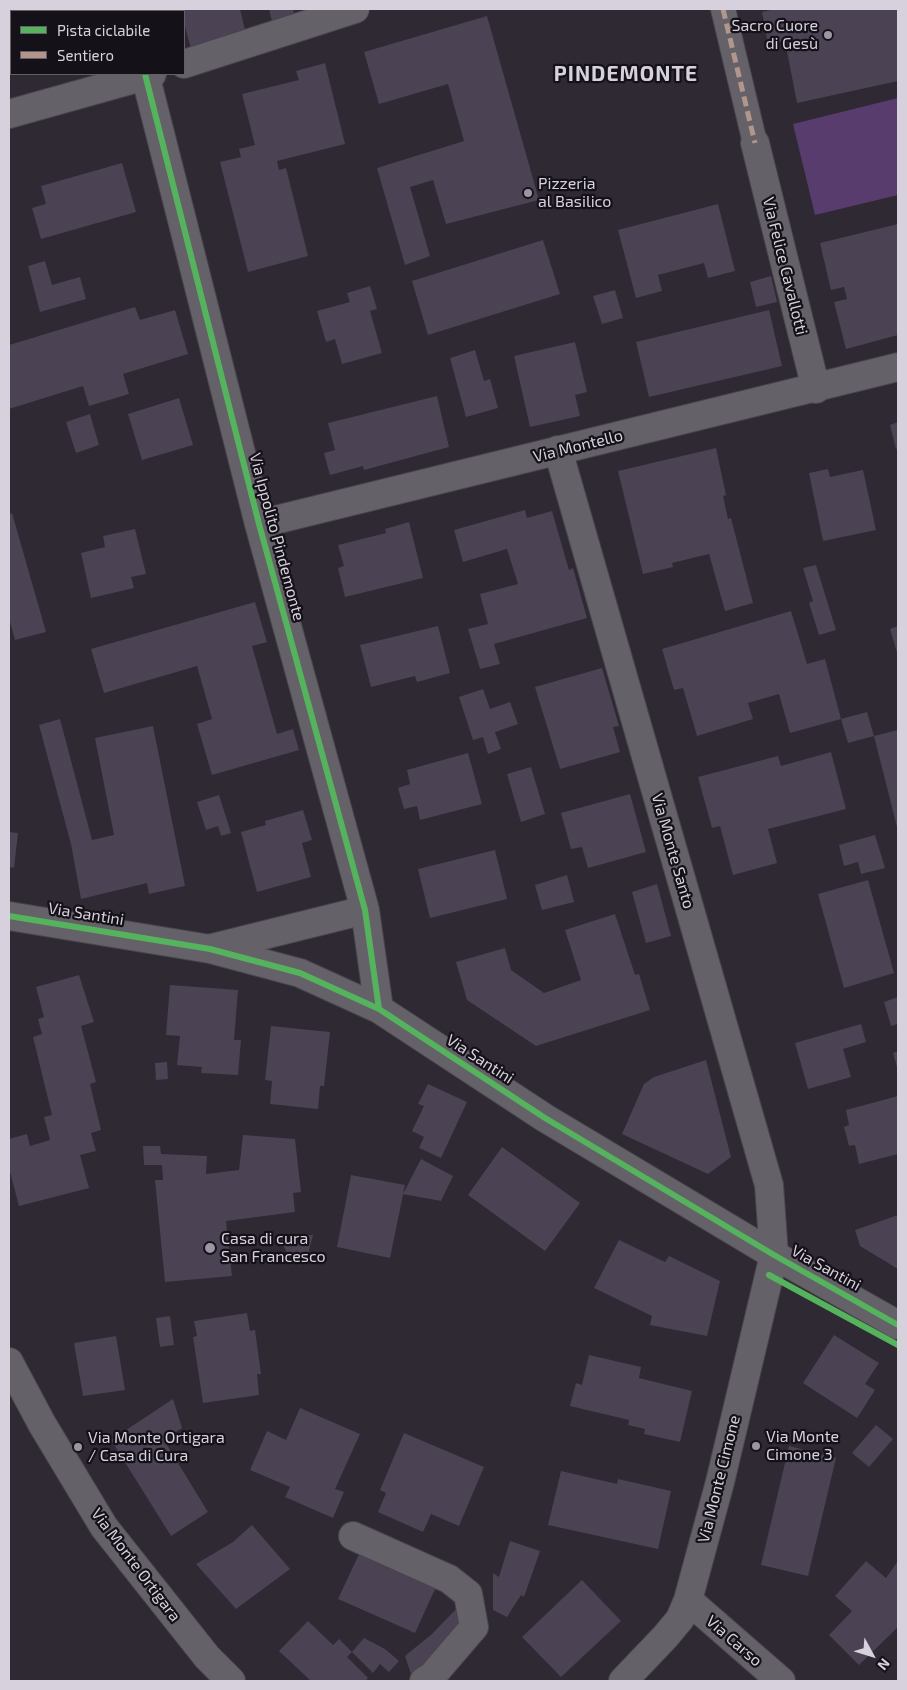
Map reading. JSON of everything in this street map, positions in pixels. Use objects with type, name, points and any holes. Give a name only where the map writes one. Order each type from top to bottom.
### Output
[{"type":"street","points":[[185,64],[355,9]]},
{"type":"street","points":[[723,9],[755,143]]},
{"type":"street","points":[[9,114],[144,75]]},
{"type":"street","name":"Via Ippolito Pindemonte","points":[[147,75],[259,524],[365,910],[379,1009]]},
{"type":"street","name":"Via Felice Cavallotti","points":[[755,143],[816,389]]},
{"type":"street","name":"Via Montello","points":[[259,524],[816,389],[898,367]]},
{"type":"street","name":"Via Monte Santo","points":[[558,450],[769,1185],[774,1255]]},
{"type":"street","name":"Via Santini","points":[[210,948],[365,910]]},
{"type":"street","name":"Via Santini","points":[[9,916],[210,948],[300,973],[379,1009],[545,1118],[774,1255],[898,1325]]},
{"type":"street","name":"Via Monte Cimone","points":[[622,1681],[665,1638],[680,1619],[688,1600],[720,1482],[774,1255]]},
{"type":"street","name":"Via Monte Ortigara","points":[[9,1362],[42,1424],[104,1527],[207,1657],[231,1681]]},
{"type":"street","points":[[353,1536],[450,1579],[468,1594],[474,1627],[432,1676],[424,1681]]},
{"type":"street","name":"Via Carso","points":[[688,1600],[781,1681]]},
{"type":"shaded area","points":[[898,98],[898,195],[815,215],[793,124]]},
{"type":"building","points":[[14,9],[79,9],[79,10],[12,10]]},
{"type":"building","points":[[240,9],[246,34],[191,49],[185,27],[185,10],[180,10]]},
{"type":"building","points":[[269,9],[293,9],[295,20],[273,26]]},
{"type":"building","points":[[775,9],[898,9],[898,81],[797,103],[785,41],[768,44],[762,12]]},
{"type":"building","points":[[487,16],[539,200],[446,224],[433,180],[410,187],[430,256],[405,265],[377,168],[464,141],[448,84],[379,104],[364,52]]},
{"type":"building","points":[[325,63],[345,144],[277,161],[279,170],[286,168],[308,256],[248,272],[220,162],[241,157],[239,149],[255,145],[242,94],[299,80],[296,71]]},
{"type":"building","points":[[122,163],[136,212],[41,239],[32,208],[46,204],[41,186]]},
{"type":"building","points":[[718,204],[735,271],[708,278],[704,263],[658,275],[662,291],[636,298],[618,230]]},
{"type":"building","points":[[898,224],[898,335],[846,349],[834,302],[847,299],[844,287],[831,290],[820,243]]},
{"type":"building","points":[[543,240],[560,294],[428,335],[412,281]]},
{"type":"building","points":[[45,261],[52,285],[80,277],[86,299],[40,312],[28,266]]},
{"type":"building","points":[[771,276],[777,302],[756,307],[750,282]]},
{"type":"building","points":[[370,286],[377,309],[370,311],[382,353],[342,364],[335,339],[326,342],[317,311],[350,302],[347,293]]},
{"type":"building","points":[[615,290],[623,318],[602,324],[593,296]]},
{"type":"building","points":[[135,307],[140,320],[175,310],[188,354],[123,374],[129,394],[89,406],[83,386],[9,409],[9,345]]},
{"type":"building","points":[[769,310],[782,366],[649,397],[636,342]]},
{"type":"building","points":[[575,342],[587,392],[575,395],[580,416],[530,427],[514,356]]},
{"type":"building","points":[[475,350],[484,381],[490,379],[498,408],[466,417],[450,358]]},
{"type":"building","points":[[437,396],[449,447],[364,470],[363,466],[330,475],[324,453],[335,450],[328,423]]},
{"type":"building","points":[[179,398],[193,445],[142,460],[128,414]]},
{"type":"building","points":[[90,414],[99,445],[76,453],[66,422]]},
{"type":"building","points":[[898,422],[898,448],[896,449],[890,425]]},
{"type":"building","points":[[716,448],[726,495],[723,496],[728,519],[731,518],[753,603],[725,611],[709,554],[672,563],[673,567],[643,574],[618,471]]},
{"type":"building","points":[[828,469],[830,477],[863,470],[876,530],[823,541],[809,473]]},
{"type":"building","points":[[525,510],[527,518],[552,511],[569,570],[573,568],[587,618],[494,644],[500,664],[480,669],[468,629],[488,624],[480,594],[518,584],[507,549],[463,562],[454,530]]},
{"type":"building","points":[[12,513],[46,632],[15,640],[9,618],[9,514]]},
{"type":"building","points":[[409,522],[423,578],[345,597],[338,568],[344,566],[338,545],[386,533],[385,529]]},
{"type":"building","points":[[135,529],[146,574],[131,577],[134,588],[91,598],[81,553],[105,547],[103,536]]},
{"type":"building","points":[[816,565],[836,630],[819,635],[809,603],[813,601],[803,568]]},
{"type":"building","points":[[255,602],[267,642],[252,646],[277,734],[293,729],[299,750],[212,775],[197,724],[212,719],[197,666],[104,693],[91,649]]},
{"type":"building","points":[[791,611],[807,664],[825,659],[841,719],[790,733],[779,694],[748,703],[753,719],[697,736],[683,688],[674,690],[662,649]]},
{"type":"building","points":[[438,626],[450,673],[417,682],[415,676],[371,687],[360,645]]},
{"type":"building","points":[[898,626],[898,656],[890,629]]},
{"type":"building","points":[[602,668],[619,726],[613,727],[620,752],[560,769],[535,687]]},
{"type":"building","points":[[483,689],[490,709],[510,702],[518,724],[495,732],[501,749],[488,754],[483,737],[473,740],[459,697]]},
{"type":"building","points":[[867,712],[874,736],[848,743],[841,719]]},
{"type":"building","points":[[60,719],[92,840],[114,835],[95,738],[153,726],[185,886],[149,894],[147,883],[81,899],[71,844],[39,725]]},
{"type":"building","points":[[898,730],[898,831],[874,736]]},
{"type":"building","points":[[831,752],[846,809],[768,829],[777,863],[733,875],[720,826],[712,828],[698,777],[778,756],[781,766]]},
{"type":"building","points":[[468,753],[482,804],[420,820],[417,806],[404,809],[398,788],[410,784],[407,770]]},
{"type":"building","points":[[531,767],[545,814],[521,822],[507,774]]},
{"type":"building","points":[[630,794],[646,852],[588,868],[582,847],[571,849],[561,813]]},
{"type":"building","points":[[219,795],[231,833],[221,836],[218,826],[206,830],[197,802]]},
{"type":"building","points":[[303,810],[312,840],[302,843],[311,877],[257,892],[241,832],[266,825],[265,821]]},
{"type":"building","points":[[9,832],[18,833],[14,868],[9,867]]},
{"type":"building","points":[[875,835],[885,868],[861,874],[858,862],[844,866],[839,845]]},
{"type":"building","points":[[495,850],[507,899],[430,918],[418,869]]},
{"type":"building","points":[[567,875],[574,902],[542,910],[535,885]]},
{"type":"building","points":[[868,880],[894,973],[844,988],[818,894]]},
{"type":"building","points":[[657,884],[671,936],[646,943],[632,892]]},
{"type":"building","points":[[615,914],[635,975],[639,974],[650,1010],[536,1046],[467,1000],[456,962],[505,948],[511,970],[544,993],[581,980],[565,930]]},
{"type":"building","points":[[79,975],[94,1022],[81,1026],[96,1082],[90,1084],[101,1130],[91,1133],[96,1151],[80,1155],[89,1188],[19,1206],[9,1168],[9,1139],[27,1134],[30,1146],[50,1140],[44,1117],[52,1115],[33,1037],[42,1034],[38,1019],[44,1017],[36,987]]},
{"type":"building","points":[[170,985],[238,990],[234,1040],[241,1040],[238,1075],[201,1073],[202,1067],[177,1065],[180,1036],[166,1035]]},
{"type":"building","points":[[898,997],[898,1024],[891,1026],[884,1002]]},
{"type":"building","points":[[861,1024],[866,1042],[843,1049],[851,1077],[808,1089],[795,1043]]},
{"type":"building","points":[[271,1026],[330,1032],[324,1086],[320,1086],[318,1109],[270,1104],[272,1081],[265,1080]]},
{"type":"building","points":[[898,1051],[898,1071],[893,1053]]},
{"type":"building","points":[[706,1060],[731,1157],[708,1174],[622,1134],[644,1084],[654,1077]]},
{"type":"building","points":[[167,1062],[168,1079],[156,1080],[155,1063]]},
{"type":"building","points":[[428,1084],[467,1102],[441,1158],[419,1148],[424,1137],[412,1131],[424,1106],[418,1104]]},
{"type":"building","points":[[898,1096],[898,1154],[859,1164],[855,1145],[849,1146],[844,1127],[849,1125],[846,1110]]},
{"type":"building","points":[[243,1135],[295,1139],[301,1192],[293,1193],[295,1212],[226,1221],[232,1276],[165,1282],[155,1180],[163,1180],[162,1165],[144,1165],[143,1146],[160,1146],[161,1154],[207,1156],[206,1174],[239,1170]]},
{"type":"building","points":[[502,1147],[580,1203],[545,1251],[468,1195]]},
{"type":"building","points":[[421,1159],[453,1176],[441,1201],[403,1194]]},
{"type":"building","points":[[351,1175],[405,1185],[390,1258],[337,1247]]},
{"type":"building","points":[[898,1215],[898,1269],[860,1246],[855,1230]]},
{"type":"building","points":[[313,1235],[308,1254],[290,1258],[280,1239],[284,1236]]},
{"type":"building","points":[[619,1240],[665,1262],[669,1256],[720,1281],[707,1336],[650,1325],[652,1316],[594,1288]]},
{"type":"building","points":[[247,1313],[250,1331],[255,1330],[261,1374],[257,1374],[259,1395],[203,1403],[193,1337],[197,1336],[194,1321]]},
{"type":"building","points":[[170,1316],[174,1345],[160,1347],[156,1318]]},
{"type":"building","points":[[834,1335],[879,1363],[865,1384],[875,1390],[857,1418],[803,1383]]},
{"type":"building","points":[[116,1336],[125,1390],[83,1396],[74,1343]]},
{"type":"building","points":[[589,1355],[641,1367],[639,1378],[692,1391],[680,1442],[644,1434],[645,1429],[628,1425],[629,1420],[570,1406],[576,1383],[582,1385]]},
{"type":"building","points":[[173,1399],[182,1428],[164,1440],[208,1512],[171,1536],[111,1440]]},
{"type":"building","points":[[300,1408],[360,1434],[335,1489],[344,1492],[333,1518],[285,1497],[290,1487],[250,1470],[267,1431],[286,1440]]},
{"type":"building","points":[[876,1425],[893,1439],[869,1467],[852,1453]]},
{"type":"building","points":[[404,1433],[484,1467],[459,1526],[431,1514],[423,1532],[378,1512],[386,1493],[380,1490]]},
{"type":"building","points":[[789,1446],[836,1458],[808,1576],[761,1565]]},
{"type":"building","points":[[561,1471],[617,1484],[618,1479],[671,1491],[658,1549],[548,1525]]},
{"type":"building","points":[[252,1525],[290,1569],[236,1609],[196,1564],[233,1542]]},
{"type":"building","points":[[510,1541],[540,1551],[524,1597],[521,1595],[507,1617],[493,1610],[493,1573],[499,1577]]},
{"type":"building","points":[[360,1552],[436,1587],[415,1633],[338,1599]]},
{"type":"building","points":[[866,1561],[886,1578],[898,1561],[898,1627],[859,1665],[829,1635],[852,1611],[835,1596]]},
{"type":"building","points":[[582,1580],[621,1621],[561,1677],[522,1637]]},
{"type":"building","points":[[461,1604],[471,1627],[412,1677],[405,1656],[432,1634]]},
{"type":"building","points":[[308,1621],[333,1645],[339,1639],[352,1652],[347,1657],[368,1678],[365,1681],[311,1681],[279,1651]]},
{"type":"building","points":[[364,1638],[385,1649],[399,1661],[389,1672],[380,1664],[373,1673],[352,1652]]},
{"type":"marked path","points":[[723,9],[755,143]]},
{"type":"cycle path","points":[[145,75],[259,524],[365,910],[379,1009]]},
{"type":"cycle path","points":[[9,916],[210,949],[300,973],[379,1009],[545,1118],[774,1255],[898,1325]]},
{"type":"cycle path","points":[[769,1275],[898,1345]]},
{"type":"place","name":"Sacro Cuore di Gesù","points":[[828,35]]},
{"type":"place","name":"Pizzeria al Basilico","points":[[528,193]]},
{"type":"place","name":"Casa di cura San Francesco","points":[[210,1248]]},
{"type":"place","name":"Via Monte Cimone 3","points":[[756,1446]]},
{"type":"place","name":"Via Monte Ortigara / Casa di Cura","points":[[78,1447]]},
{"type":"district","name":"PINDEMONTE","points":[[626,74]]}]
